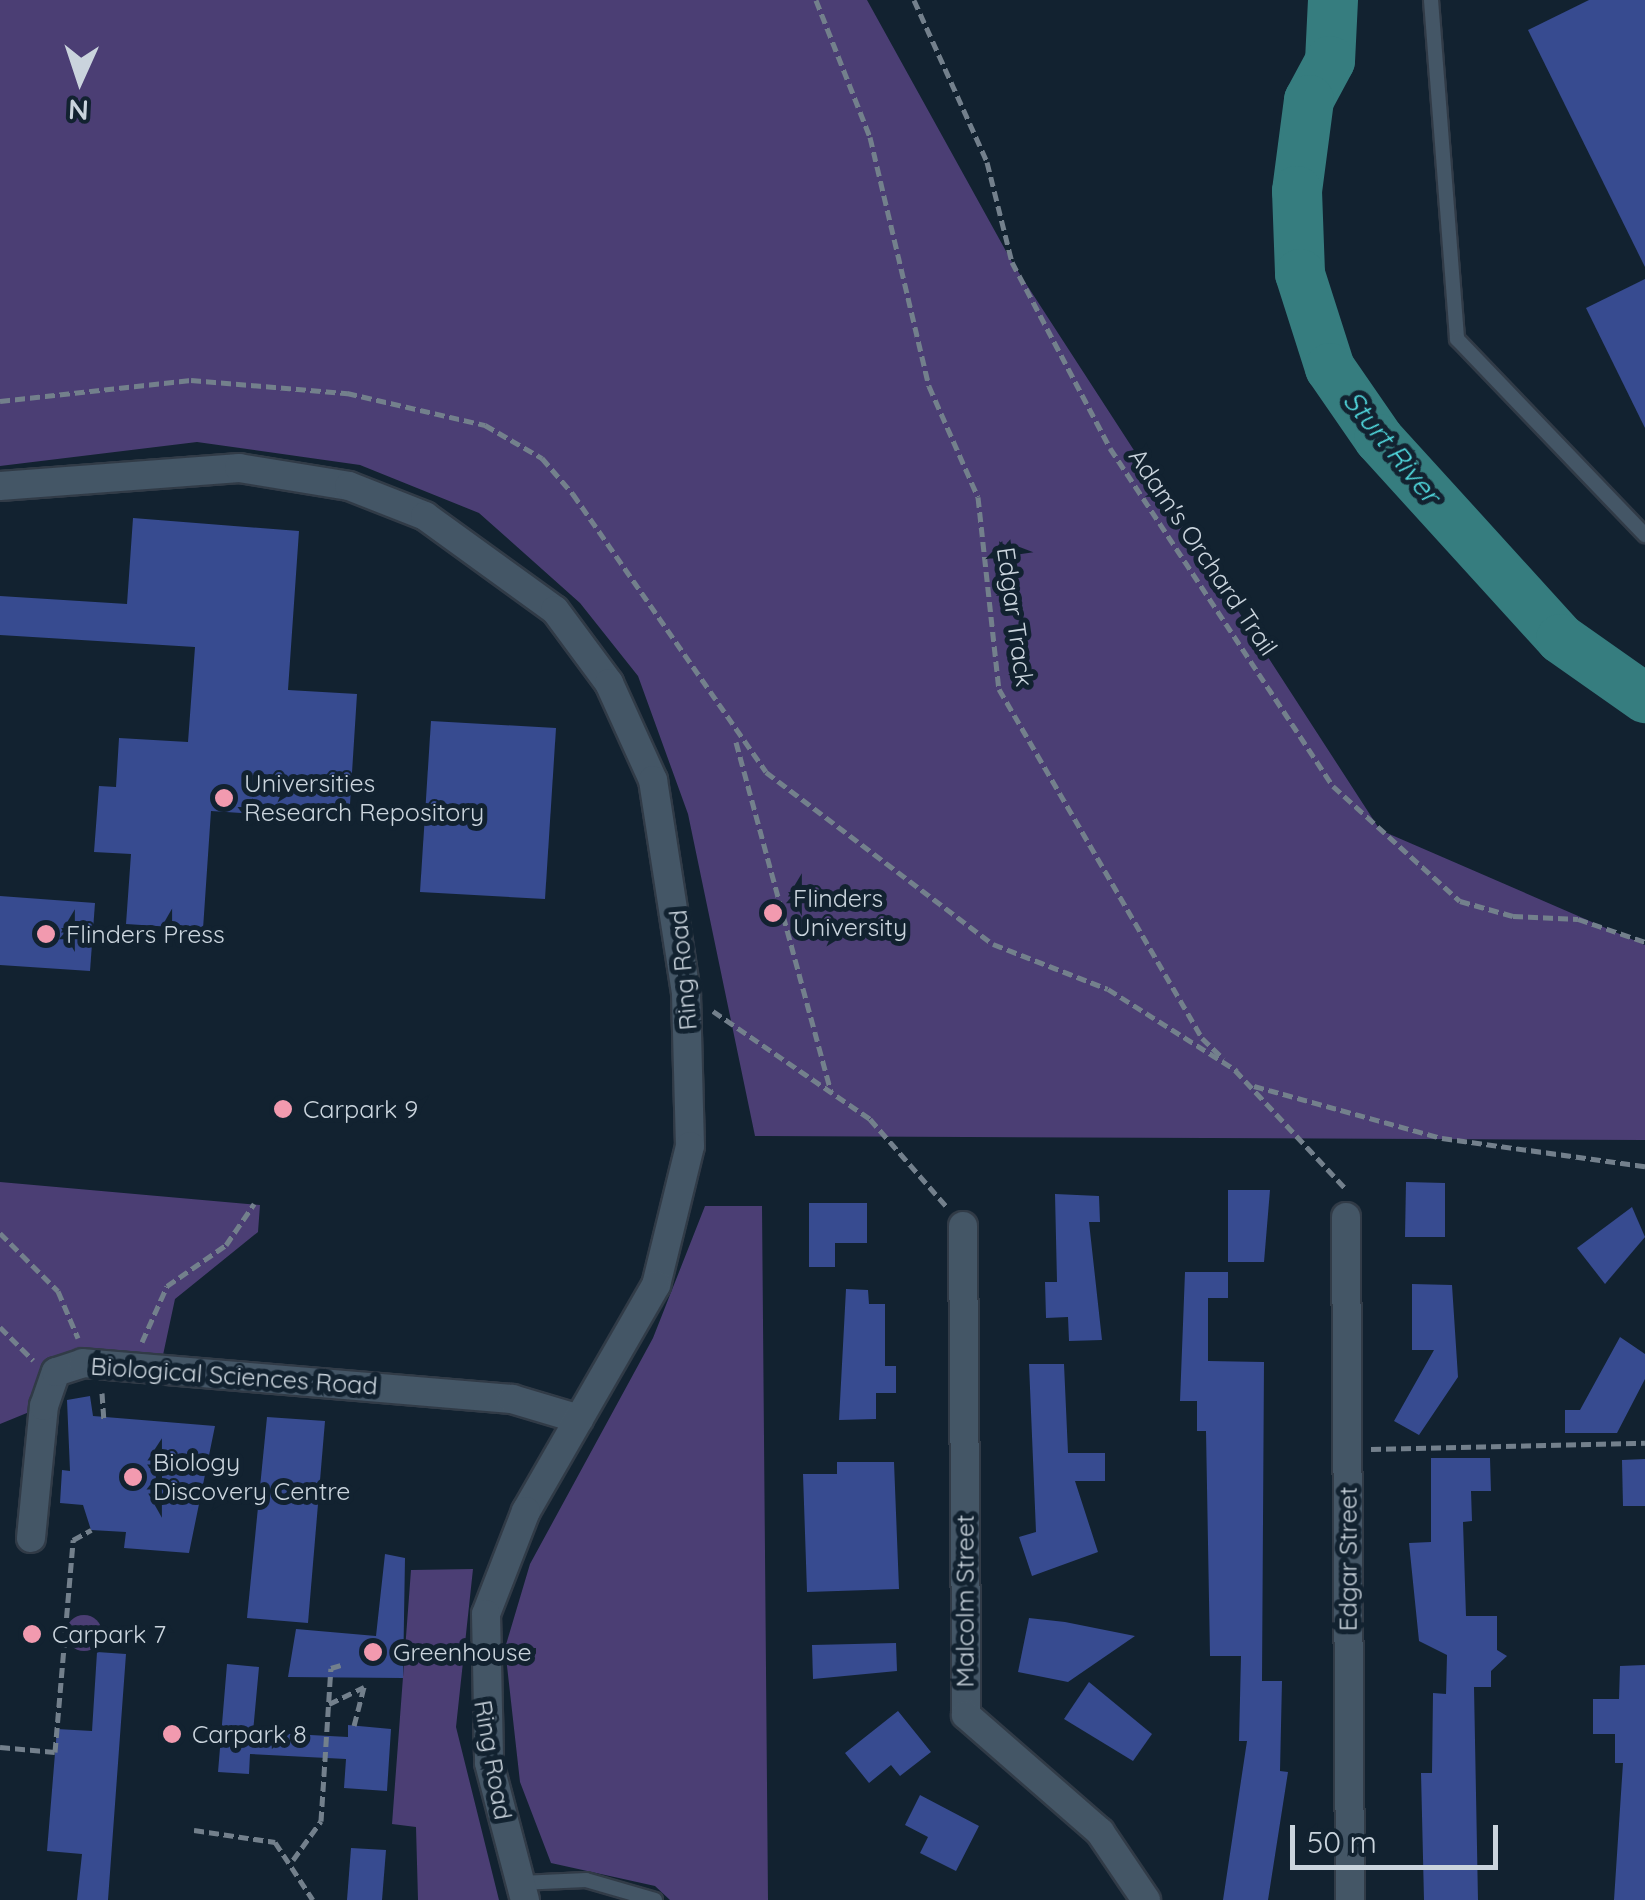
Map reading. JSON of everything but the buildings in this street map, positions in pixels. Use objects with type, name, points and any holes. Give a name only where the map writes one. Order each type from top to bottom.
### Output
[{"type":"street","name":"Ring Road","points":[[0,486],[193,468],[278,472],[386,499],[500,562],[579,641],[638,742],[667,830],[686,994],[690,1146],[674,1240],[644,1314],[579,1420],[500,1568],[481,1648],[489,1763],[522,1892]]},
{"type":"street","name":"Edgar Street","points":[[1346,1218],[1350,1900]]},
{"type":"street","name":"Malcolm Street","points":[[963,1226],[966,1716],[1100,1832],[1146,1900]]},
{"type":"street","name":"Biological Sciences Road","points":[[32,1538],[44,1406],[56,1372],[83,1363],[512,1399],[579,1420]]},
{"type":"lane","points":[[1431,0],[1457,340],[1645,535]]},
{"type":"lane","points":[[522,1892],[586,1880],[655,1900]]},
{"type":"path","name":"Edgar Track","points":[[816,0],[870,137],[929,386],[978,497],[1000,689],[1202,1038],[1346,1186],[1346,1218]]},
{"type":"path","name":"Adam's Orchard Trail","points":[[914,0],[986,162],[1012,262],[1110,448],[1333,786],[1460,901],[1513,916],[1578,919],[1645,942]]},
{"type":"path","points":[[0,401],[191,380],[348,393],[485,425],[542,458],[573,494],[735,737],[766,772],[993,944],[1108,989],[1236,1071]]},
{"type":"path","points":[[735,737],[831,1092]]},
{"type":"path","points":[[686,994],[870,1119],[963,1226]]},
{"type":"path","points":[[1251,1085],[1442,1138],[1645,1166]]},
{"type":"path","points":[[125,1349],[145,1338],[167,1286],[226,1245],[254,1204]]},
{"type":"path","points":[[0,1233],[58,1291],[80,1346]]},
{"type":"path","points":[[0,1327],[39,1366]]},
{"type":"path","points":[[60,1351],[94,1346]]},
{"type":"path","points":[[30,1372],[50,1358]]},
{"type":"path","points":[[101,1382],[104,1420]]},
{"type":"path","points":[[1347,1449],[1645,1444]]},
{"type":"path","points":[[0,1747],[55,1752],[72,1540],[91,1530]]},
{"type":"path","points":[[292,1860],[321,1821],[331,1668],[340,1665]]},
{"type":"path","points":[[329,1704],[364,1687],[354,1726]]},
{"type":"path","points":[[194,1830],[275,1842],[292,1860],[313,1900]]},
{"type":"shaded area","points":[[0,0],[867,0],[1012,262],[1380,830],[1645,945],[1645,1140],[755,1136],[688,814],[638,676],[580,603],[479,513],[360,465],[197,442],[0,466]]},
{"type":"shaded area","points":[[0,1182],[260,1205],[258,1232],[175,1299],[160,1369],[83,1363],[44,1406],[0,1424]]},
{"type":"shaded area","points":[[705,1206],[762,1206],[768,1900],[670,1900],[655,1886],[551,1863],[520,1782],[505,1648],[530,1564],[653,1338]]},
{"type":"shaded area","points":[[473,1569],[456,1727],[499,1900],[418,1900],[416,1827],[392,1824],[411,1570]]},
{"type":"shaded area","points":[[84,1615],[97,1620],[102,1633],[97,1646],[84,1651],[71,1646],[66,1633],[71,1620]]},
{"type":"waterway","name":"Sturt River","points":[[1333,0],[1330,61],[1309,100],[1297,191],[1300,274],[1330,368],[1379,439],[1561,639],[1645,698]]},
{"type":"place","name":"Universities Research Repository","points":[[224,798]]},
{"type":"place","name":"Flinders University","points":[[773,913]]},
{"type":"place","name":"Flinders Press","points":[[46,934]]},
{"type":"place","name":"Carpark 9","points":[[283,1109]]},
{"type":"place","name":"Biology Discovery Centre","points":[[133,1477]]},
{"type":"place","name":"Carpark 7","points":[[32,1634]]},
{"type":"place","name":"Greenhouse","points":[[373,1652]]},
{"type":"place","name":"Carpark 8","points":[[172,1734]]}]
